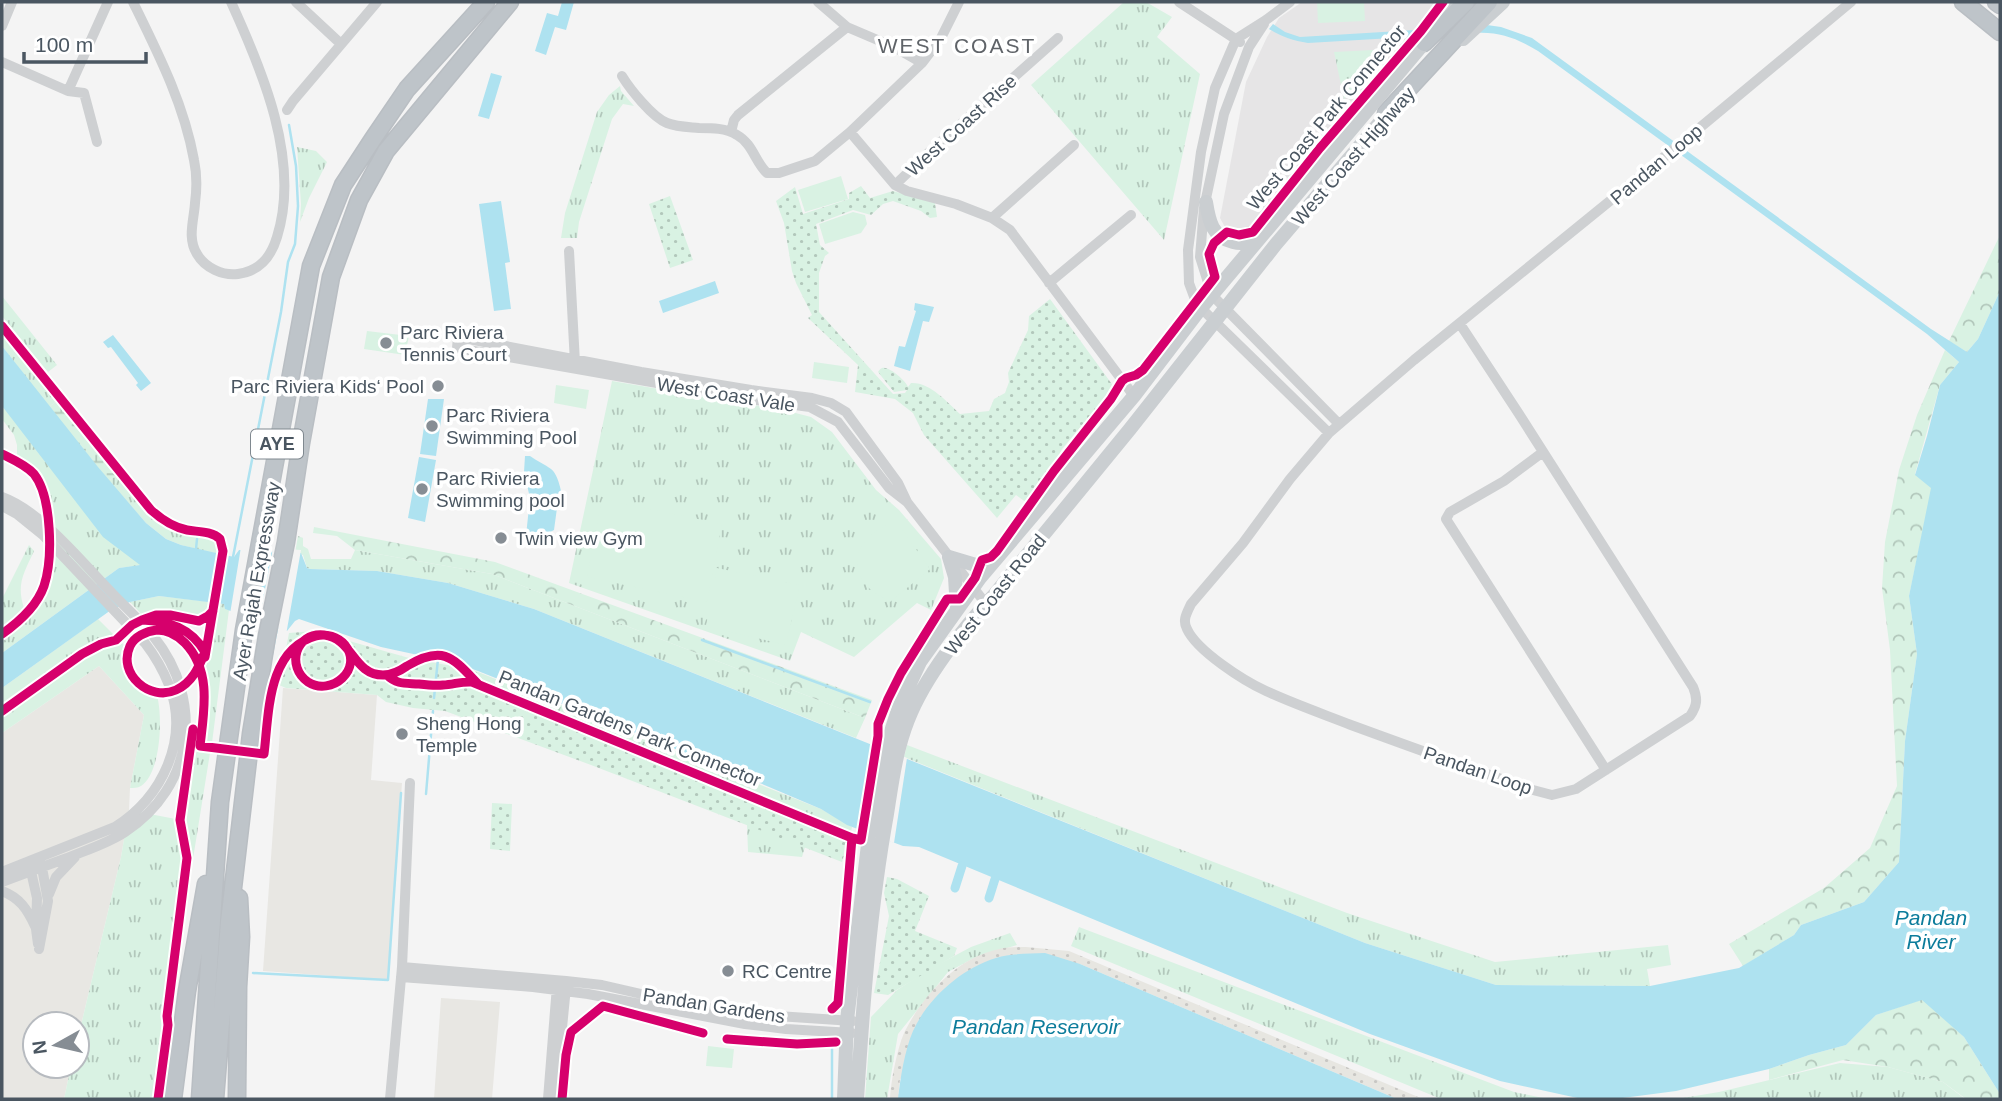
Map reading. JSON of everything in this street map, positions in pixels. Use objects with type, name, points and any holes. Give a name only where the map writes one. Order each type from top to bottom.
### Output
[{"type":"highway","name":"Ayer Rajah Expressway","points":[[200,1099],[220,802],[244,630],[311,266],[343,185],[407,89],[486,2]]},
{"type":"highway","name":"Ayer Rajah Expressway","points":[[215,1099],[222,989],[247,766],[267,636],[286,542],[331,277],[359,200],[386,151],[510,2]]},
{"type":"highway","points":[[1424,43],[1466,2]]},
{"type":"highway","points":[[1386,113],[1489,2]]},
{"type":"highway","points":[[1963,2],[2000,32]]},
{"type":"highway","points":[[1996,2],[2000,5]]},
{"type":"highway","points":[[173,1099],[187,991],[220,802]]},
{"type":"highway","points":[[234,882],[240,903],[241,937],[237,1099]]},
{"type":"main road","name":"West Coast Highway","points":[[1200,308],[1424,43],[1451,2]]},
{"type":"main road","name":"West Coast Highway","points":[[1214,321],[1386,113],[1503,2]]},
{"type":"main road","points":[[1206,202],[1212,226],[1221,238],[1245,243],[1270,227]]},
{"type":"main road","name":"West Coast Road","points":[[844,1099],[874,892],[876,839],[899,707],[920,662],[973,587],[1134,396],[1200,308]]},
{"type":"main road","name":"West Coast Road","points":[[893,748],[921,691],[971,620],[1121,440],[1214,321]]},
{"type":"main road","points":[[949,557],[989,567]]},
{"type":"main road","points":[[949,557],[955,577],[957,609]]},
{"type":"main road","name":"West Coast Road","points":[[854,1027],[857,1099]]},
{"type":"street","points":[[2,26],[12,2]]},
{"type":"street","points":[[68,90],[108,2]]},
{"type":"street","points":[[133,2],[173,89],[195,161],[197,185],[191,237],[193,244],[198,256],[209,267],[233,275],[257,269],[273,251],[285,197],[284,165],[277,128],[262,75],[231,2]]},
{"type":"street","points":[[296,2],[341,44]]},
{"type":"street","points":[[287,110],[377,2]]},
{"type":"street","points":[[818,2],[847,27],[894,47],[922,63]]},
{"type":"street","points":[[622,76],[665,123],[716,128],[736,134],[750,146],[763,170],[773,174],[816,161],[850,132],[922,63],[941,38],[959,2]]},
{"type":"street","points":[[1179,2],[1249,47]]},
{"type":"street","points":[[1290,2],[1236,39],[1222,71],[1209,111],[1201,152],[1187,269],[1189,284],[1200,308],[1329,433]]},
{"type":"street","name":"Pandan Loop","points":[[1460,324],[1697,696],[1696,707],[1690,716],[1576,789],[1552,794],[1532,790],[1264,691],[1217,660],[1194,639],[1187,630],[1185,616],[1191,604],[1329,433],[1460,324],[1668,153],[1685,141],[1851,2]]},
{"type":"street","points":[[1266,20],[1249,47],[1224,114],[1201,230],[1199,257],[1212,295],[1339,424]]},
{"type":"street","points":[[731,132],[738,115],[847,27]]},
{"type":"street","name":"West Coast Rise","points":[[895,185],[1058,38]]},
{"type":"street","points":[[2,62],[68,90],[85,94],[97,142]]},
{"type":"street","name":"West Coast Rise","points":[[850,132],[895,185],[992,218],[1010,230],[1134,396]]},
{"type":"street","points":[[992,218],[1074,145]]},
{"type":"street","points":[[1049,283],[1131,215]]},
{"type":"street","points":[[569,251],[576,364]]},
{"type":"street","name":"West Coast Vale","points":[[508,351],[748,399],[810,407],[838,422],[889,488],[907,502],[986,604]]},
{"type":"street","points":[[1543,452],[1504,481],[1450,512],[1446,519],[1606,770]]},
{"type":"street","points":[[2,498],[11,501],[43,523],[154,638],[173,668],[185,706],[186,723],[183,758],[170,785],[143,819],[112,840],[80,853],[2,872]]},
{"type":"street","points":[[2,506],[17,514],[43,535],[145,643],[158,662],[170,688],[176,728],[172,757],[163,777],[148,800],[129,818],[35,863],[2,882]]},
{"type":"street","points":[[390,1099],[402,972],[410,783]]},
{"type":"street","points":[[48,895],[56,877],[80,853]]},
{"type":"street","points":[[35,863],[48,895],[48,909],[39,949],[35,863]]},
{"type":"street","points":[[2,891],[12,895],[26,908],[36,929]]},
{"type":"street","name":"Pandan Gardens","points":[[402,972],[562,986],[588,994],[745,1024],[786,1029],[854,1027]]},
{"type":"street","name":"Pandan Gardens","points":[[402,972],[533,987],[602,985],[698,1007],[854,1027]]},
{"type":"street","points":[[548,1099],[562,986]]},
{"type":"street","points":[[533,987],[548,995],[559,1011],[555,1099]]},
{"type":"street","points":[[559,1011],[573,999],[588,994]]},
{"type":"shaded area","points":[[1302,2],[1438,2],[1439,5],[1248,232],[1236,234],[1226,229],[1220,218],[1246,82],[1279,18]]},
{"type":"shaded area","points":[[99,666],[144,715],[130,788],[121,857],[85,1010],[21,1010],[21,1080],[68,1080],[64,1099],[2,1099],[2,733]]},
{"type":"shaded area","points":[[283,688],[377,695],[371,780],[402,783],[388,980],[263,971]]},
{"type":"shaded area","points":[[441,998],[500,1002],[492,1099],[434,1099]]},
{"type":"green space","points":[[1124,2],[1146,2],[1172,17],[1157,37],[1200,74],[1164,240],[1031,85]]},
{"type":"green space","points":[[1317,2],[1364,2],[1365,21],[1318,23]]},
{"type":"green space","points":[[1393,49],[1344,99],[1334,52]]},
{"type":"green space","points":[[620,86],[634,106],[623,104],[612,119],[579,222],[577,238],[561,238],[565,213],[597,112],[609,95]]},
{"type":"green space","points":[[297,147],[316,151],[327,162],[300,222],[301,204]]},
{"type":"green space","points":[[841,176],[848,199],[805,212],[798,190]]},
{"type":"green space","points":[[861,186],[870,198],[893,191],[935,203],[937,217],[930,218],[921,211],[893,201],[883,204],[871,215],[853,210],[816,224],[820,245],[829,253],[825,256],[819,273],[819,312],[893,394],[905,393],[907,390],[894,392],[878,372],[882,368],[897,374],[908,387],[911,383],[931,389],[960,414],[989,411],[994,399],[1005,393],[1009,382],[1008,373],[1028,330],[1029,316],[1050,299],[1114,387],[1062,449],[1027,503],[1016,495],[997,518],[924,435],[913,413],[895,399],[855,392],[858,365],[808,318],[812,315],[792,271],[784,223],[776,201],[795,187],[803,214],[849,199],[849,193]]},
{"type":"green space","points":[[670,196],[693,260],[670,268],[649,204]]},
{"type":"green space","points":[[853,212],[865,215],[867,224],[861,233],[825,244],[819,224]]},
{"type":"green space","points":[[2000,235],[2000,291],[1978,339],[1967,352],[1949,341]]},
{"type":"green space","points":[[2,296],[57,365],[48,372],[2,316]]},
{"type":"green space","points":[[2,331],[58,400],[49,407],[2,346]]},
{"type":"green space","name":"Parc Riviera Tennis Court","points":[[367,331],[409,336],[405,355],[364,349]]},
{"type":"green space","points":[[1945,350],[1959,362],[1940,385],[1915,474],[1932,488],[1909,596],[1917,654],[1905,741],[1899,862],[1864,902],[1801,925],[1794,935],[1743,966],[1729,944],[1824,888],[1870,848],[1897,786],[1890,650],[1882,588],[1885,542],[1899,470],[1917,415]]},
{"type":"green space","points":[[814,362],[849,367],[847,383],[812,378]]},
{"type":"green space","points":[[612,381],[784,410],[811,417],[832,432],[876,490],[899,510],[941,559],[944,578],[931,610],[917,603],[854,657],[801,632],[790,661],[569,583]]},
{"type":"green space","points":[[556,385],[589,390],[586,409],[554,403]]},
{"type":"green space","points":[[58,400],[117,474],[109,481],[49,407]]},
{"type":"green space","points":[[2,406],[141,565],[119,568],[2,653],[2,639],[34,612],[47,589],[53,551],[48,492],[38,472],[17,456],[14,435],[2,419]]},
{"type":"green space","points":[[117,474],[159,524],[183,534],[213,538],[218,545],[218,554],[166,539],[146,523],[109,481]]},
{"type":"green space","points":[[602,499],[722,524],[707,602],[587,577]]},
{"type":"green space","points":[[888,525],[899,525],[930,569],[890,602],[867,586],[858,568],[864,542]]},
{"type":"green space","points":[[314,527],[495,562],[872,700],[865,718],[492,574],[355,550],[337,536],[313,533]]},
{"type":"green space","points":[[298,536],[303,538],[303,546],[308,549],[311,559],[351,559],[355,550],[492,574],[865,718],[856,738],[534,609],[448,583],[377,571],[310,569],[307,568],[303,555],[295,553]]},
{"type":"green space","points":[[29,545],[34,551],[21,585],[24,608],[2,628],[2,599]]},
{"type":"green space","points":[[717,568],[800,585],[786,645],[706,626]]},
{"type":"green space","points":[[159,596],[211,602],[204,615],[199,617],[167,612],[144,617],[130,602]]},
{"type":"green space","points":[[216,602],[225,604],[225,609],[229,610],[212,743],[204,741],[207,704],[204,673]]},
{"type":"green space","points":[[98,619],[115,636],[79,651],[2,706],[2,688]]},
{"type":"green space","points":[[314,631],[409,658],[452,666],[479,682],[851,832],[842,862],[445,711],[386,702],[377,695],[286,688],[279,685],[289,633]]},
{"type":"green space","points":[[121,642],[126,647],[125,665],[130,679],[141,689],[157,696],[159,705],[159,744],[153,769],[141,786],[130,788],[144,715],[99,666],[2,733],[2,714],[85,657]]},
{"type":"green space","points":[[463,666],[821,809],[852,827],[851,832],[479,682],[472,678]]},
{"type":"green space","points":[[907,745],[1347,913],[1495,962],[1668,945],[1671,965],[1647,969],[1650,986],[1496,985],[1365,943],[904,757]]},
{"type":"green space","points":[[195,750],[210,753],[171,996],[160,1035],[152,1099],[64,1099],[68,1080],[91,1080],[91,1010],[85,1010],[121,857],[129,810],[186,821]]},
{"type":"green space","points":[[492,803],[512,804],[510,851],[490,849]]},
{"type":"green space","points":[[747,824],[805,847],[802,857],[748,852]]},
{"type":"green space","points":[[887,877],[897,879],[929,896],[915,931],[957,948],[954,956],[888,995],[874,993],[889,916],[884,893]]},
{"type":"green space","points":[[1079,927],[1514,1092],[1548,1099],[1441,1099],[1071,946]]},
{"type":"green space","points":[[1010,933],[1017,945],[974,958],[948,972],[898,1034],[887,1099],[865,1099],[871,1017],[897,990],[928,970],[971,947]]},
{"type":"green space","points":[[1923,999],[1964,1037],[2000,1094],[2000,1099],[1966,1099],[1943,1082],[1888,1067],[1843,1060],[1769,1080],[1769,1069],[1846,1045],[1876,1015]]},
{"type":"green space","points":[[708,1046],[734,1049],[732,1068],[706,1066]]},
{"type":"green space","points":[[1840,1063],[1888,1067],[1943,1082],[1965,1099],[1677,1099],[1719,1092]]},
{"type":"sand","points":[[1002,948],[1069,951],[1423,1099],[1397,1099],[1080,964],[900,1079],[898,1099],[890,1099],[902,1038],[932,991],[943,979],[969,960]]},
{"type":"water","points":[[562,2],[574,2],[566,30],[555,27],[546,55],[535,51],[547,13],[558,16]]},
{"type":"water","points":[[1273,24],[1300,37],[1416,30],[1409,37],[1308,43],[1274,32],[1269,29]]},
{"type":"water","name":"Pandan River","points":[[1487,25],[1532,38],[1931,329],[1967,352],[1978,339],[2000,291],[2000,1094],[1964,1037],[1922,1000],[1876,1015],[1846,1045],[1769,1069],[1676,1091],[1615,1099],[1582,1099],[1500,1081],[1370,1034],[919,847],[903,846],[847,825],[821,809],[741,775],[478,671],[455,663],[381,647],[299,619],[287,631],[225,609],[224,604],[159,596],[130,602],[111,610],[2,688],[2,653],[119,568],[140,565],[103,537],[2,406],[2,346],[146,523],[166,539],[181,545],[234,557],[239,550],[301,553],[307,568],[310,569],[377,571],[448,583],[534,609],[1365,943],[1496,985],[1650,986],[1739,968],[1794,935],[1801,925],[1864,902],[1899,862],[1905,741],[1917,654],[1909,596],[1931,488],[1915,475],[1940,385],[1959,362],[1927,334],[1538,51],[1507,36],[1474,33]]},
{"type":"water","points":[[491,73],[502,76],[489,119],[478,116]]},
{"type":"water","points":[[501,201],[510,262],[505,263],[511,309],[494,311],[479,204]]},
{"type":"water","points":[[715,281],[719,293],[663,313],[659,301]]},
{"type":"water","points":[[915,303],[934,307],[929,322],[923,321],[910,371],[894,366],[899,346],[905,347],[916,311]]},
{"type":"water","points":[[113,335],[151,383],[141,391],[111,347],[108,348],[103,342]]},
{"type":"water","name":"Parc Riviera Swimming Pool","points":[[428,399],[444,399],[436,456],[420,454]]},
{"type":"water","points":[[525,456],[530,456],[554,472],[564,502],[557,508],[554,530],[525,545],[530,498],[524,472]]},
{"type":"water","name":"Parc Riviera Swimming pool","points":[[419,457],[436,460],[425,522],[408,518]]},
{"type":"water","name":"Pandan Reservoir","points":[[1045,953],[1080,964],[1397,1099],[898,1099],[903,1064],[913,1031],[928,1007],[947,986],[971,969],[996,958]]},
{"type":"pier","points":[[241,547],[268,548],[254,623],[230,614]]},
{"type":"pier","points":[[273,548],[301,550],[286,635],[258,625]]},
{"type":"pier","points":[[875,745],[907,758],[894,843],[860,830]]},
{"type":"waterway","points":[[233,557],[281,312],[288,262],[295,244],[298,206],[296,166],[289,125]]},
{"type":"waterway","points":[[196,549],[197,539]]},
{"type":"waterway","points":[[271,659],[277,628]]},
{"type":"waterway","points":[[702,640],[870,702]]},
{"type":"waterway","points":[[434,698],[438,659]]},
{"type":"waterway","points":[[426,794],[433,711]]},
{"type":"waterway","points":[[253,973],[388,980],[401,793]]},
{"type":"waterway","points":[[852,881],[856,842]]},
{"type":"waterway","points":[[955,888],[962,866]]},
{"type":"waterway","points":[[989,898],[995,879]]},
{"type":"waterway","points":[[843,995],[848,941]]},
{"type":"waterway","points":[[832,1048],[832,1099]]},
{"type":"cycle path","name":"West Coast Park Connector","points":[[832,1009],[838,1003],[852,838],[861,840],[878,724],[901,673],[947,599],[960,599],[975,578],[982,560],[997,551],[1122,381],[1143,370],[1215,277],[1209,254],[1214,243],[1227,232],[1239,235],[1253,232],[1443,2]]},
{"type":"cycle path","points":[[2,326],[151,510],[176,527],[209,533],[220,539],[223,551],[205,657]]},
{"type":"cycle path","points":[[2,454],[27,468],[40,484],[47,512],[50,545],[47,574],[41,593],[27,613],[2,634]]},
{"type":"cycle path","points":[[2,711],[82,654],[116,640],[132,625],[142,620],[156,615],[170,615],[199,621],[213,611]]},
{"type":"cycle path","points":[[142,620],[178,627],[193,637],[205,652],[200,663],[197,669],[191,679],[182,687],[166,693],[147,689],[138,683],[128,666],[127,656],[134,640],[141,635],[161,630],[176,635],[194,654],[199,666],[203,679],[204,692],[200,746],[264,754],[274,685],[288,654],[300,643],[316,636],[324,635],[332,636],[342,642],[345,645],[350,654],[348,671],[335,683],[326,686],[317,686],[301,676],[297,668],[297,652],[300,645],[306,639],[314,636],[324,635],[334,638],[341,643],[348,649],[365,669],[373,673],[393,673],[420,659],[439,655],[455,661],[479,685]]},
{"type":"cycle path","name":"Pandan Gardens Park Connector","points":[[387,675],[398,682],[406,683],[447,685],[472,682],[852,838]]},
{"type":"cycle path","points":[[158,1099],[187,858],[180,820],[193,729]]},
{"type":"cycle path","points":[[562,1099],[571,1032],[603,1006],[703,1033]]},
{"type":"cycle path","points":[[727,1039],[797,1044],[836,1042]]},
{"type":"place","name":"Parc Riviera Tennis Court","points":[[386,343]]},
{"type":"place","name":"Parc Riviera Kids‘ Pool","points":[[438,386]]},
{"type":"place","name":"Parc Riviera Swimming Pool","points":[[432,426]]},
{"type":"place","name":"Parc Riviera Swimming pool","points":[[422,489]]},
{"type":"place","name":"Twin view Gym","points":[[501,538]]},
{"type":"place","name":"Sheng Hong Temple","points":[[402,734]]},
{"type":"place","name":"RC Centre","points":[[728,971]]},
{"type":"district","name":"WEST COAST","points":[[957,46]]}]
